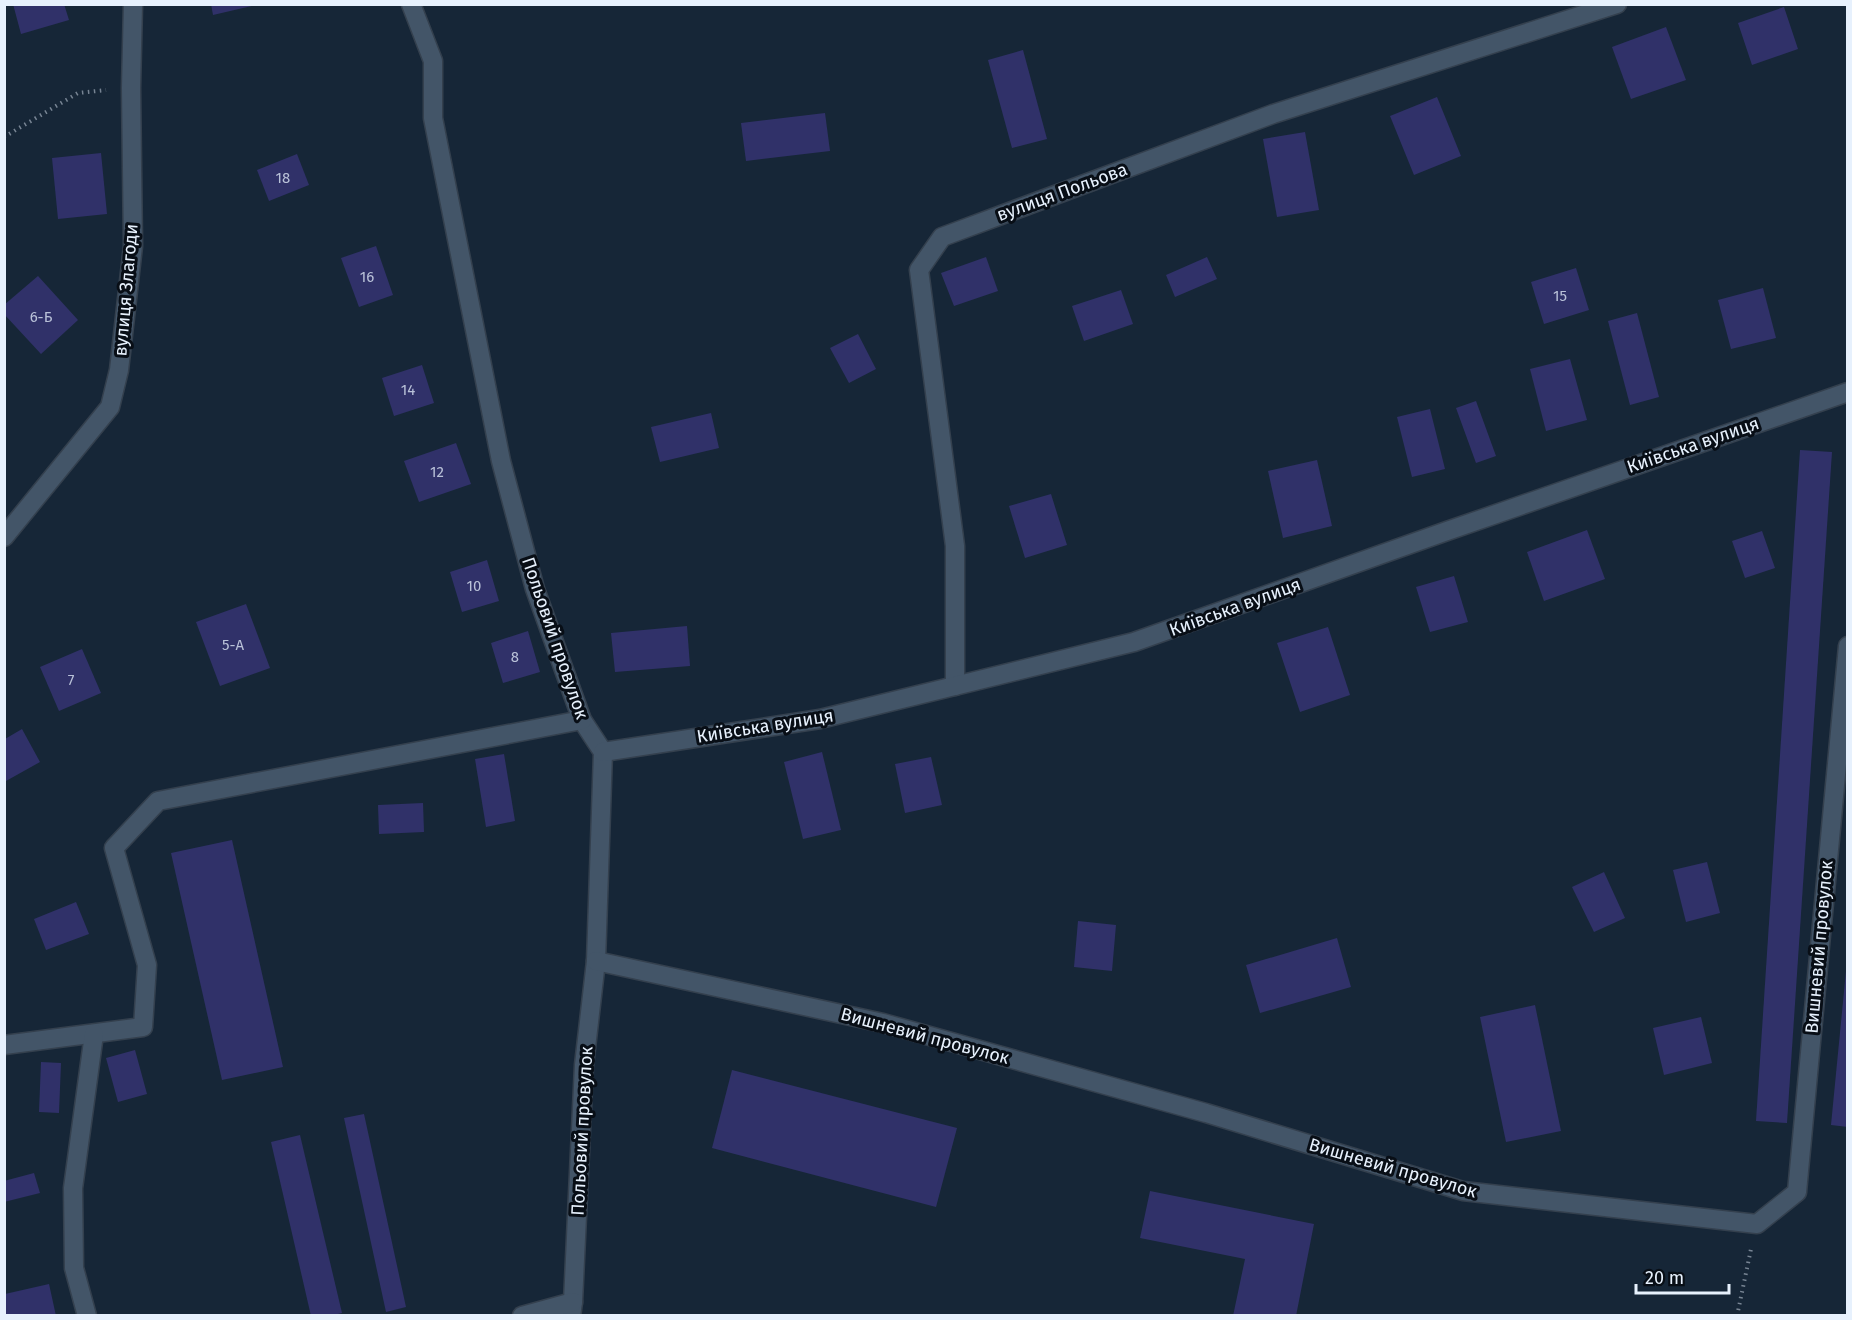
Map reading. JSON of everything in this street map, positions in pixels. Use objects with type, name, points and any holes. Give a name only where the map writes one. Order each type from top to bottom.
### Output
[{"type":"street","name":"вулиця Злагоди","points":[[4,537],[110,407],[119,370],[133,246],[131,88],[133,4]]},
{"type":"street","name":"Польовий провулок","points":[[411,4],[433,61],[434,118],[501,461],[535,589],[582,720],[603,752],[596,961],[584,1065],[572,1309]]},
{"type":"street","name":"вулиця Польова","points":[[955,686],[955,546],[919,270],[942,237],[1273,114],[1617,4]]},
{"type":"street","name":"Київська вулиця","points":[[603,752],[820,719],[1134,642],[1848,392]]},
{"type":"street","name":"Вишневий провулок","points":[[596,961],[883,1023],[1206,1113],[1463,1191],[1756,1224],[1797,1192],[1848,646]]},
{"type":"street","points":[[4,1045],[143,1027],[147,964],[114,848],[158,801],[582,720]]},
{"type":"street","points":[[87,1316],[74,1268],[73,1188],[94,1034]]},
{"type":"street","points":[[522,1316],[572,1309]]},
{"type":"path","points":[[4,137],[78,93],[131,88]]},
{"type":"path","points":[[1737,1316],[1756,1224]]},
{"type":"building","points":[[13,4],[64,4],[69,20],[21,34]]},
{"type":"building","points":[[211,4],[256,4],[256,5],[213,15]]},
{"type":"building","points":[[1784,7],[1798,49],[1752,65],[1738,23]]},
{"type":"building","points":[[1666,27],[1686,80],[1631,99],[1612,47]]},
{"type":"building","points":[[1023,50],[1047,139],[1012,148],[988,60]]},
{"type":"building","points":[[1437,97],[1461,156],[1414,175],[1390,116]]},
{"type":"building","points":[[825,113],[830,151],[746,161],[741,123]]},
{"type":"building","points":[[1305,132],[1319,210],[1277,217],[1263,139]]},
{"type":"building","points":[[101,153],[107,214],[58,219],[52,158]]},
{"type":"building","points":[[297,154],[309,185],[269,201],[257,170]]},
{"type":"building","points":[[376,246],[393,295],[359,307],[341,258]]},
{"type":"building","points":[[986,257],[998,291],[954,306],[941,273]]},
{"type":"building","points":[[1207,257],[1217,279],[1175,297],[1166,275]]},
{"type":"building","points":[[1576,268],[1589,310],[1544,324],[1531,282]]},
{"type":"building","points":[[38,276],[78,320],[41,354],[4,314],[4,305]]},
{"type":"building","points":[[1763,288],[1776,338],[1731,349],[1718,300]]},
{"type":"building","points":[[1121,290],[1133,324],[1084,341],[1072,306]]},
{"type":"building","points":[[1637,313],[1659,397],[1630,405],[1608,321]]},
{"type":"building","points":[[858,334],[876,369],[849,383],[830,348]]},
{"type":"building","points":[[1570,359],[1587,420],[1546,431],[1530,369]]},
{"type":"building","points":[[422,365],[434,403],[394,416],[382,378]]},
{"type":"building","points":[[1476,401],[1496,456],[1476,463],[1456,408]]},
{"type":"building","points":[[1430,409],[1445,469],[1412,477],[1397,417]]},
{"type":"building","points":[[711,413],[719,448],[660,462],[651,427]]},
{"type":"building","points":[[456,443],[471,484],[419,502],[404,461]]},
{"type":"building","points":[[1800,450],[1832,452],[1787,1123],[1756,1121]]},
{"type":"building","points":[[1317,460],[1332,526],[1283,538],[1268,471]]},
{"type":"building","points":[[1051,494],[1067,545],[1025,558],[1009,506]]},
{"type":"building","points":[[1587,530],[1605,579],[1544,601],[1527,552]]},
{"type":"building","points":[[1762,531],[1775,568],[1745,578],[1732,541]]},
{"type":"building","points":[[487,560],[499,601],[462,612],[450,572]]},
{"type":"building","points":[[1454,576],[1468,622],[1430,632],[1416,587]]},
{"type":"building","points":[[246,604],[270,668],[220,686],[196,622]]},
{"type":"building","points":[[687,626],[690,666],[615,672],[611,633]]},
{"type":"building","points":[[1328,627],[1350,695],[1300,712],[1277,643]]},
{"type":"building","points":[[528,631],[540,672],[503,683],[491,643]]},
{"type":"building","points":[[82,649],[101,693],[59,711],[40,667]]},
{"type":"building","points":[[22,729],[40,762],[6,781],[5,739]]},
{"type":"building","points":[[822,752],[841,830],[803,839],[784,762]]},
{"type":"building","points":[[504,754],[515,821],[486,827],[475,759]]},
{"type":"building","points":[[931,757],[942,805],[905,813],[895,764]]},
{"type":"building","points":[[423,803],[424,832],[379,834],[378,805]]},
{"type":"building","points":[[232,840],[283,1067],[222,1080],[171,853]]},
{"type":"building","points":[[1707,862],[1720,913],[1686,922],[1673,870]]},
{"type":"building","points":[[1604,872],[1625,918],[1594,932],[1572,887]]},
{"type":"building","points":[[76,902],[89,934],[46,950],[34,919]]},
{"type":"building","points":[[1078,921],[1116,925],[1112,971],[1074,967]]},
{"type":"building","points":[[1337,938],[1351,987],[1260,1013],[1246,965]]},
{"type":"building","points":[[1846,971],[1848,971],[1848,1127],[1831,1125]]},
{"type":"building","points":[[1535,1005],[1561,1131],[1506,1142],[1480,1017]]},
{"type":"building","points":[[1701,1017],[1712,1063],[1664,1075],[1653,1028]]},
{"type":"building","points":[[135,1050],[147,1094],[118,1102],[106,1058]]},
{"type":"building","points":[[41,1062],[61,1063],[59,1113],[39,1112]]},
{"type":"building","points":[[732,1070],[957,1128],[936,1207],[712,1148]]},
{"type":"building","points":[[364,1114],[406,1307],[386,1312],[344,1118]]},
{"type":"building","points":[[300,1135],[342,1313],[329,1316],[311,1316],[271,1142]]},
{"type":"building","points":[[34,1173],[40,1193],[4,1202],[4,1181]]},
{"type":"building","points":[[1150,1191],[1314,1224],[1296,1316],[1233,1316],[1245,1259],[1140,1238]]},
{"type":"building","points":[[49,1284],[56,1316],[5,1316],[5,1294]]}]
